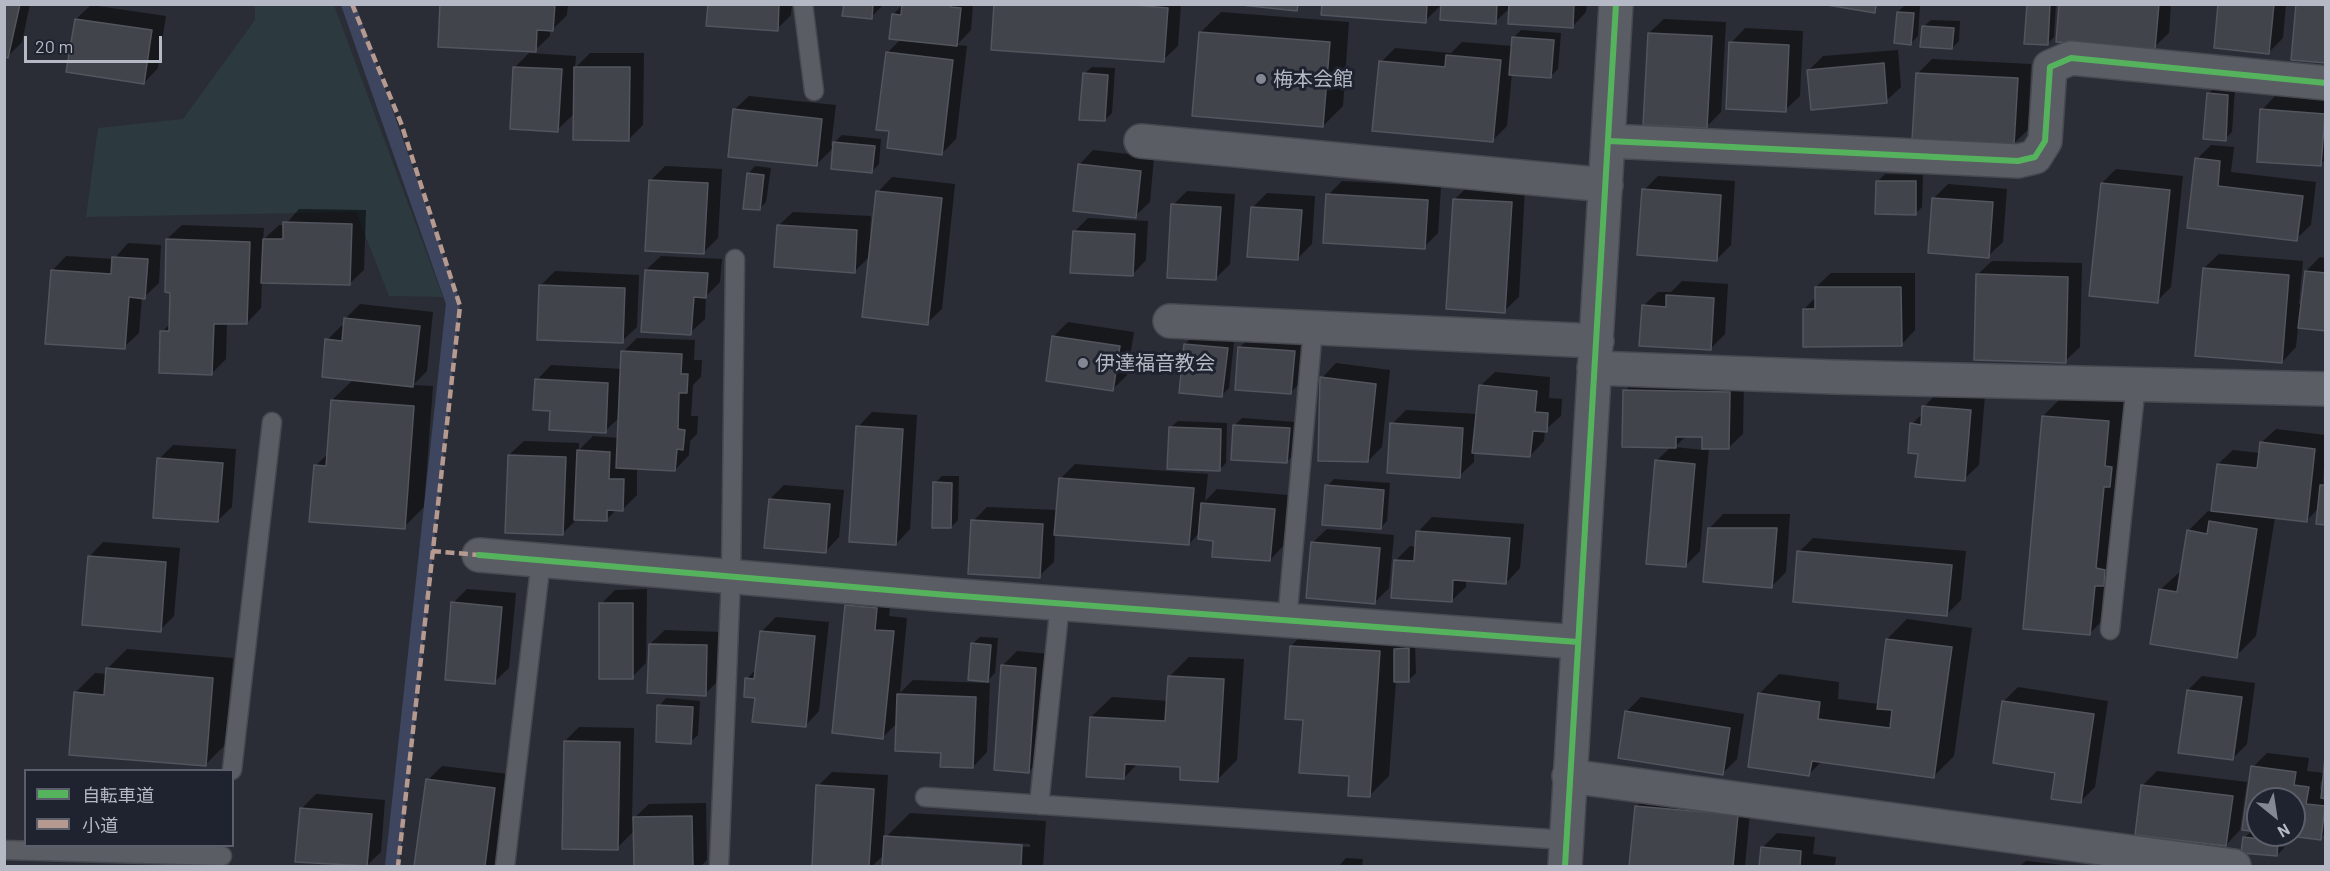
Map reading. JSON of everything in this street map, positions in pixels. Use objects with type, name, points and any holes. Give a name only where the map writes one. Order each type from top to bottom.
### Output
[{"type":"street","points":[[1565,853],[1616,4]]},
{"type":"street","points":[[1609,141],[2018,161],[2035,157],[2045,141],[2050,67],[2071,58],[2325,83]]},
{"type":"street","points":[[1141,141],[1606,185]]},
{"type":"street","points":[[1170,321],[1313,328],[1821,377],[2325,389]]},
{"type":"street","points":[[478,555],[1287,621],[1578,642]]},
{"type":"street","points":[[1569,776],[2234,867]]},
{"type":"lane","points":[[803,4],[814,91]]},
{"type":"lane","points":[[719,867],[731,577],[735,259]]},
{"type":"lane","points":[[1287,621],[1313,328]]},
{"type":"lane","points":[[2110,630],[2136,384]]},
{"type":"lane","points":[[232,769],[272,422]]},
{"type":"lane","points":[[505,867],[541,560]]},
{"type":"lane","points":[[1039,805],[1060,603]]},
{"type":"lane","points":[[925,797],[1039,805],[1565,853]]},
{"type":"lane","points":[[4,850],[222,856]]},
{"type":"shaded area","points":[[255,5],[334,5],[443,297],[389,296],[356,212],[86,217],[98,128],[183,119],[255,20]]},
{"type":"building","points":[[4,4],[20,4],[8,58],[4,57]]},
{"type":"building","points":[[440,4],[555,4],[553,31],[537,30],[536,52],[438,47]]},
{"type":"building","points":[[708,4],[779,4],[778,31],[706,26]]},
{"type":"building","points":[[844,4],[873,4],[872,19],[842,16]]},
{"type":"building","points":[[902,4],[951,4],[951,7],[961,8],[957,46],[889,39],[892,14],[901,15]]},
{"type":"building","points":[[994,4],[1124,4],[1168,8],[1164,62],[991,50]]},
{"type":"building","points":[[1232,4],[1298,4],[1297,11]]},
{"type":"building","points":[[1322,4],[1427,4],[1426,23],[1321,15]]},
{"type":"building","points":[[1441,4],[1497,4],[1496,24],[1440,20]]},
{"type":"building","points":[[1509,4],[1574,4],[1573,28],[1508,24]]},
{"type":"building","points":[[1821,4],[1876,4],[1875,13]]},
{"type":"building","points":[[2027,4],[2050,4],[2048,45],[2024,44]]},
{"type":"building","points":[[2059,4],[2159,4],[2155,49],[2056,42]]},
{"type":"building","points":[[2218,4],[2274,4],[2269,54],[2214,48]]},
{"type":"building","points":[[2296,4],[2326,4],[2326,63],[2291,60]]},
{"type":"building","points":[[1897,12],[1914,13],[1911,45],[1894,43]]},
{"type":"building","points":[[75,19],[152,30],[144,84],[66,72]]},
{"type":"building","points":[[1922,26],[1954,28],[1952,49],[1920,47]]},
{"type":"building","name":"梅本会館","points":[[1199,32],[1330,42],[1323,127],[1192,116]]},
{"type":"building","points":[[1648,33],[1712,36],[1707,128],[1643,125]]},
{"type":"building","points":[[1512,37],[1554,40],[1551,78],[1509,75]]},
{"type":"building","points":[[1729,42],[1789,45],[1786,112],[1726,109]]},
{"type":"building","points":[[886,52],[953,60],[942,155],[887,148],[889,131],[876,130]]},
{"type":"building","points":[[1446,55],[1501,60],[1493,142],[1372,131],[1379,61],[1445,67]]},
{"type":"building","points":[[1884,63],[1887,103],[1811,110],[1807,70]]},
{"type":"building","points":[[513,67],[562,69],[558,132],[510,129]]},
{"type":"building","points":[[574,67],[630,67],[629,141],[573,140]]},
{"type":"building","points":[[1083,73],[1108,75],[1105,121],[1079,120]]},
{"type":"building","points":[[1916,73],[2018,78],[2014,145],[1912,140]]},
{"type":"building","points":[[2207,93],[2228,95],[2226,141],[2203,139]]},
{"type":"building","points":[[733,109],[822,119],[817,166],[728,157]]},
{"type":"building","points":[[2260,109],[2325,114],[2321,166],[2257,162]]},
{"type":"building","points":[[833,142],[875,146],[872,173],[831,169]]},
{"type":"building","points":[[2195,158],[2220,161],[2218,186],[2303,196],[2297,241],[2187,228]]},
{"type":"building","points":[[1078,164],[1141,171],[1136,218],[1073,211]]},
{"type":"building","points":[[747,173],[764,175],[760,210],[743,209]]},
{"type":"building","points":[[649,180],[708,183],[704,254],[645,251]]},
{"type":"building","points":[[1876,181],[1916,181],[1916,215],[1875,214]]},
{"type":"building","points":[[2101,183],[2170,190],[2158,303],[2089,296]]},
{"type":"building","points":[[1642,189],[1721,195],[1717,261],[1637,255]]},
{"type":"building","points":[[876,191],[942,198],[928,325],[862,317]]},
{"type":"building","points":[[1326,194],[1428,200],[1425,249],[1323,243]]},
{"type":"building","points":[[1932,198],[1993,202],[1989,258],[1928,253]]},
{"type":"building","points":[[1453,199],[1512,202],[1505,313],[1446,309]]},
{"type":"building","points":[[1171,204],[1221,207],[1216,280],[1167,278]]},
{"type":"building","points":[[1251,207],[1302,210],[1298,260],[1247,257]]},
{"type":"building","points":[[283,222],[352,224],[350,285],[261,283],[263,239],[283,239]]},
{"type":"building","points":[[777,225],[857,230],[855,273],[774,267]]},
{"type":"building","points":[[1073,231],[1135,234],[1133,276],[1070,273]]},
{"type":"building","points":[[166,239],[250,242],[247,324],[214,324],[212,375],[159,373],[160,331],[169,331],[170,293],[165,292]]},
{"type":"building","points":[[112,257],[148,259],[145,299],[129,297],[125,349],[45,344],[51,270],[111,274]]},
{"type":"building","points":[[2203,268],[2289,275],[2282,363],[2195,356]]},
{"type":"building","points":[[645,270],[708,273],[706,298],[694,297],[691,335],[641,332]]},
{"type":"building","points":[[2305,271],[2326,273],[2326,331],[2298,328]]},
{"type":"building","points":[[1976,274],[2068,277],[2066,363],[1974,360]]},
{"type":"building","points":[[539,285],[625,288],[623,343],[537,340]]},
{"type":"building","points":[[1815,287],[1901,287],[1902,346],[1803,347],[1803,309],[1815,309]]},
{"type":"building","points":[[1666,295],[1714,298],[1711,350],[1639,346],[1642,305],[1666,307]]},
{"type":"building","points":[[344,318],[420,326],[413,387],[322,377],[325,339],[342,341]]},
{"type":"building","name":"伊達福音教会","points":[[1052,336],[1120,346],[1113,391],[1046,381]]},
{"type":"building","points":[[1184,344],[1228,348],[1222,397],[1179,393]]},
{"type":"building","points":[[1238,347],[1295,351],[1291,394],[1235,390]]},
{"type":"building","points":[[621,351],[682,354],[681,374],[688,374],[687,393],[679,393],[678,429],[685,430],[683,450],[677,449],[675,471],[616,468]]},
{"type":"building","points":[[1320,377],[1376,384],[1368,462],[1318,461]]},
{"type":"building","points":[[535,379],[608,383],[606,433],[549,430],[550,411],[533,410]]},
{"type":"building","points":[[1479,385],[1537,391],[1535,412],[1548,413],[1547,432],[1533,431],[1530,457],[1472,453]]},
{"type":"building","points":[[1623,390],[1730,392],[1729,449],[1702,449],[1702,437],[1676,437],[1676,448],[1622,447]]},
{"type":"building","points":[[331,400],[414,406],[405,529],[309,522],[314,465],[326,466]]},
{"type":"building","points":[[1922,406],[1971,410],[1965,481],[1915,477],[1918,454],[1908,453],[1910,423],[1921,425]]},
{"type":"building","points":[[2042,416],[2109,421],[2105,466],[2112,467],[2110,487],[2104,487],[2096,568],[2105,570],[2104,586],[2095,586],[2090,635],[2023,629]]},
{"type":"building","points":[[1390,423],[1463,428],[1460,478],[1387,473]]},
{"type":"building","points":[[1233,425],[1290,428],[1287,463],[1231,460]]},
{"type":"building","points":[[856,426],[903,429],[896,545],[849,542]]},
{"type":"building","points":[[1169,427],[1221,429],[1220,471],[1167,469]]},
{"type":"building","points":[[2260,442],[2315,449],[2307,522],[2211,511],[2217,464],[2257,468]]},
{"type":"building","points":[[577,450],[610,452],[609,479],[624,479],[623,511],[607,510],[607,521],[574,520]]},
{"type":"building","points":[[508,455],[566,457],[563,535],[505,533]]},
{"type":"building","points":[[157,458],[223,463],[218,522],[153,518]]},
{"type":"building","points":[[1655,460],[1695,464],[1686,567],[1646,564]]},
{"type":"building","points":[[1059,478],[1194,488],[1189,545],[1054,535]]},
{"type":"building","points":[[933,482],[952,483],[951,528],[932,528]]},
{"type":"building","points":[[1325,485],[1384,490],[1381,529],[1322,525]]},
{"type":"building","points":[[2320,485],[2326,485],[2326,525],[2316,524]]},
{"type":"building","points":[[769,499],[830,504],[826,553],[764,548]]},
{"type":"building","points":[[1201,503],[1275,509],[1270,561],[1212,557],[1213,541],[1198,539]]},
{"type":"building","points":[[971,520],[1043,524],[1040,578],[968,574]]},
{"type":"building","points":[[2209,521],[2257,529],[2237,658],[2150,644],[2159,589],[2177,592],[2187,530],[2207,534]]},
{"type":"building","points":[[1708,528],[1777,528],[1772,588],[1703,582]]},
{"type":"building","points":[[1416,531],[1510,538],[1506,584],[1453,580],[1452,602],[1391,598],[1394,560],[1414,561]]},
{"type":"building","points":[[1311,542],[1380,548],[1375,604],[1306,598]]},
{"type":"building","points":[[1797,551],[1952,565],[1947,616],[1793,602]]},
{"type":"building","points":[[88,556],[166,562],[161,632],[82,625]]},
{"type":"building","points":[[451,602],[502,607],[495,684],[445,680]]},
{"type":"building","points":[[599,603],[633,603],[633,679],[599,679]]},
{"type":"building","points":[[845,605],[877,608],[875,630],[894,631],[883,739],[832,733]]},
{"type":"building","points":[[760,631],[815,636],[806,727],[752,722],[755,698],[744,697],[745,678],[754,679]]},
{"type":"building","points":[[1886,639],[1952,647],[1934,778],[1812,761],[1809,776],[1748,767],[1758,693],[1820,702],[1818,719],[1890,728],[1892,710],[1877,709]]},
{"type":"building","points":[[971,643],[991,645],[988,682],[968,680]]},
{"type":"building","points":[[649,644],[707,645],[706,696],[647,693]]},
{"type":"building","points":[[1290,646],[1380,651],[1370,797],[1348,796],[1349,776],[1299,773],[1303,720],[1285,719]]},
{"type":"building","points":[[1409,648],[1409,682],[1394,682],[1394,649]]},
{"type":"building","points":[[1001,665],[1036,668],[1029,773],[994,770]]},
{"type":"building","points":[[106,668],[213,678],[206,766],[69,755],[74,692],[104,695]]},
{"type":"building","points":[[1168,676],[1224,679],[1218,782],[1180,780],[1180,767],[1125,764],[1124,779],[1086,777],[1090,717],[1165,721]]},
{"type":"building","points":[[2187,690],[2242,697],[2233,760],[2178,753]]},
{"type":"building","points":[[897,694],[976,697],[973,768],[940,767],[941,753],[895,751]]},
{"type":"building","points":[[2002,701],[2094,714],[2081,803],[2051,799],[2055,773],[1993,763]]},
{"type":"building","points":[[657,705],[693,707],[691,744],[656,742]]},
{"type":"building","points":[[1625,711],[1730,728],[1723,775],[1618,758]]},
{"type":"building","points":[[564,741],[620,742],[618,850],[562,849]]},
{"type":"building","points":[[2326,747],[2326,799],[2321,798]]},
{"type":"building","points":[[2251,766],[2296,772],[2294,785],[2309,787],[2306,804],[2306,787],[2248,787]]},
{"type":"building","points":[[426,779],[495,788],[485,866],[414,866]]},
{"type":"building","points":[[816,785],[874,789],[869,866],[812,866]]},
{"type":"building","points":[[2141,785],[2233,796],[2226,846],[2135,835]]},
{"type":"building","points":[[2246,802],[2246,830],[2242,830]]},
{"type":"building","points":[[2306,804],[2325,806],[2321,840],[2306,838]]},
{"type":"building","points":[[1635,806],[1738,815],[1733,866],[1629,866]]},
{"type":"building","points":[[300,808],[372,814],[367,866],[295,862]]},
{"type":"building","points":[[692,816],[693,866],[634,866],[633,817]]},
{"type":"building","points":[[884,836],[1022,845],[1021,866],[882,866]]},
{"type":"building","points":[[2243,837],[2246,837],[2246,847],[2278,847],[2277,856],[2241,853]]},
{"type":"building","points":[[1761,847],[1801,851],[1800,866],[1759,866]]},
{"type":"waterway","points":[[348,4],[453,303],[392,866]]},
{"type":"marked path","points":[[352,4],[401,123],[460,306],[398,866]]},
{"type":"marked path","points":[[432,551],[479,555]]},
{"type":"cycle path","points":[[1565,866],[1616,4]]},
{"type":"cycle path","points":[[1609,141],[2018,161],[2035,157],[2045,141],[2050,67],[2071,58],[2326,83]]},
{"type":"cycle path","points":[[479,555],[947,595],[1578,642]]},
{"type":"place","name":"梅本会館","points":[[1261,79]]},
{"type":"place","name":"伊達福音教会","points":[[1083,363]]}]
